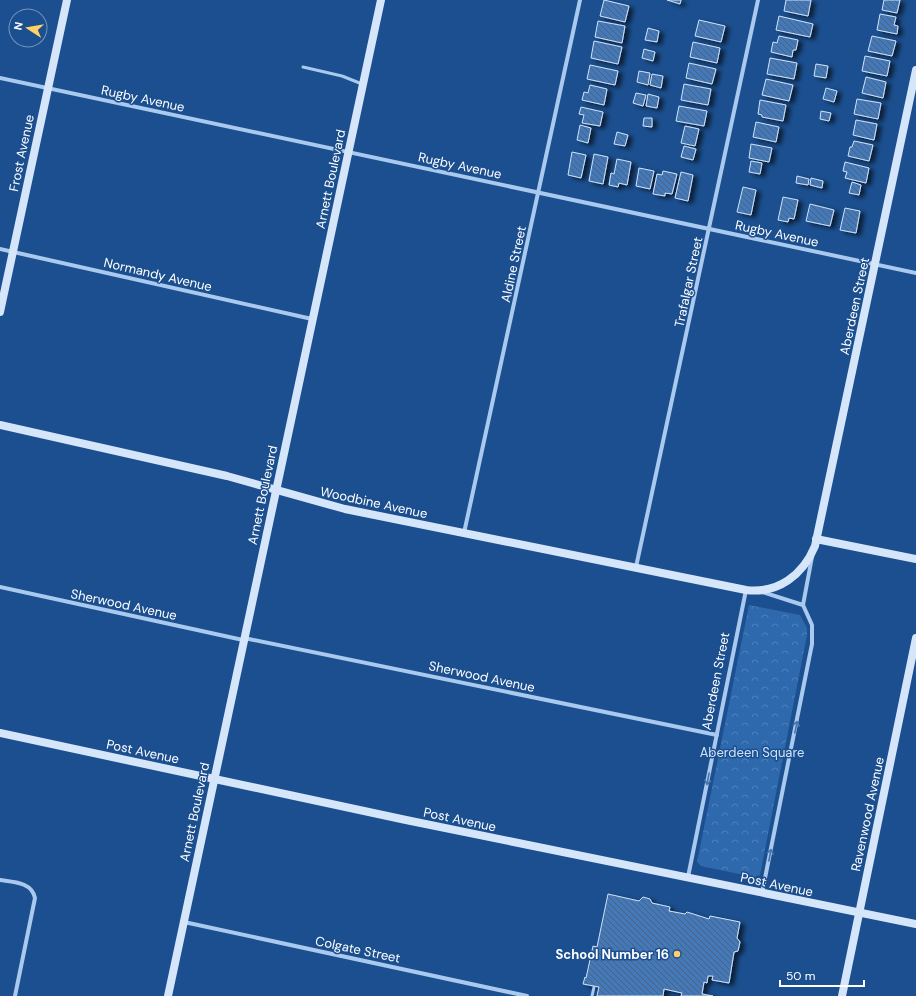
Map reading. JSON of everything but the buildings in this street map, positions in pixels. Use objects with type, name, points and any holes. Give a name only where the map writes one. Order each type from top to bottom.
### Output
[{"type":"street","name":"Frost Avenue","points":[[0,312],[66,0]]},
{"type":"street","name":"Arnett Boulevard","points":[[168,996],[380,0]]},
{"type":"street","name":"Aldine Street","points":[[464,533],[580,0]]},
{"type":"street","name":"Trafalgar Street","points":[[636,567],[710,229],[758,0]]},
{"type":"street","name":"Aberdeen Street","points":[[803,605],[916,70]]},
{"type":"street","name":"Rugby Avenue","points":[[0,78],[916,273]]},
{"type":"street","name":"Normandy Avenue","points":[[0,249],[312,319]]},
{"type":"street","name":"Woodbine Avenue","points":[[0,426],[227,476],[345,509],[750,590]]},
{"type":"street","name":"Aberdeen Street","points":[[688,878],[717,735],[750,590],[772,588],[790,579],[805,565],[815,543]]},
{"type":"street","points":[[815,543],[916,560]]},
{"type":"street","name":"Sherwood Avenue","points":[[0,587],[244,639],[717,735]]},
{"type":"street","points":[[750,590],[775,595],[803,605],[812,625],[812,644],[762,893]]},
{"type":"street","name":"Ravenwood Avenue","points":[[842,996],[916,638]]},
{"type":"street","name":"Post Avenue","points":[[0,733],[688,878],[916,924]]},
{"type":"street","points":[[0,880],[29,887],[33,890],[35,898],[15,996]]},
{"type":"street","name":"Colgate Street","points":[[184,922],[527,996]]},
{"type":"lane","points":[[303,67],[342,76],[362,84]]},
{"type":"lane","points":[[592,996],[594,987]]},
{"type":"green space","name":"Aberdeen Square","points":[[749,605],[800,615],[807,628],[807,635],[760,875],[753,877],[701,866],[697,862]]},
{"type":"place","name":"School Number 16","points":[[677,954]]}]
